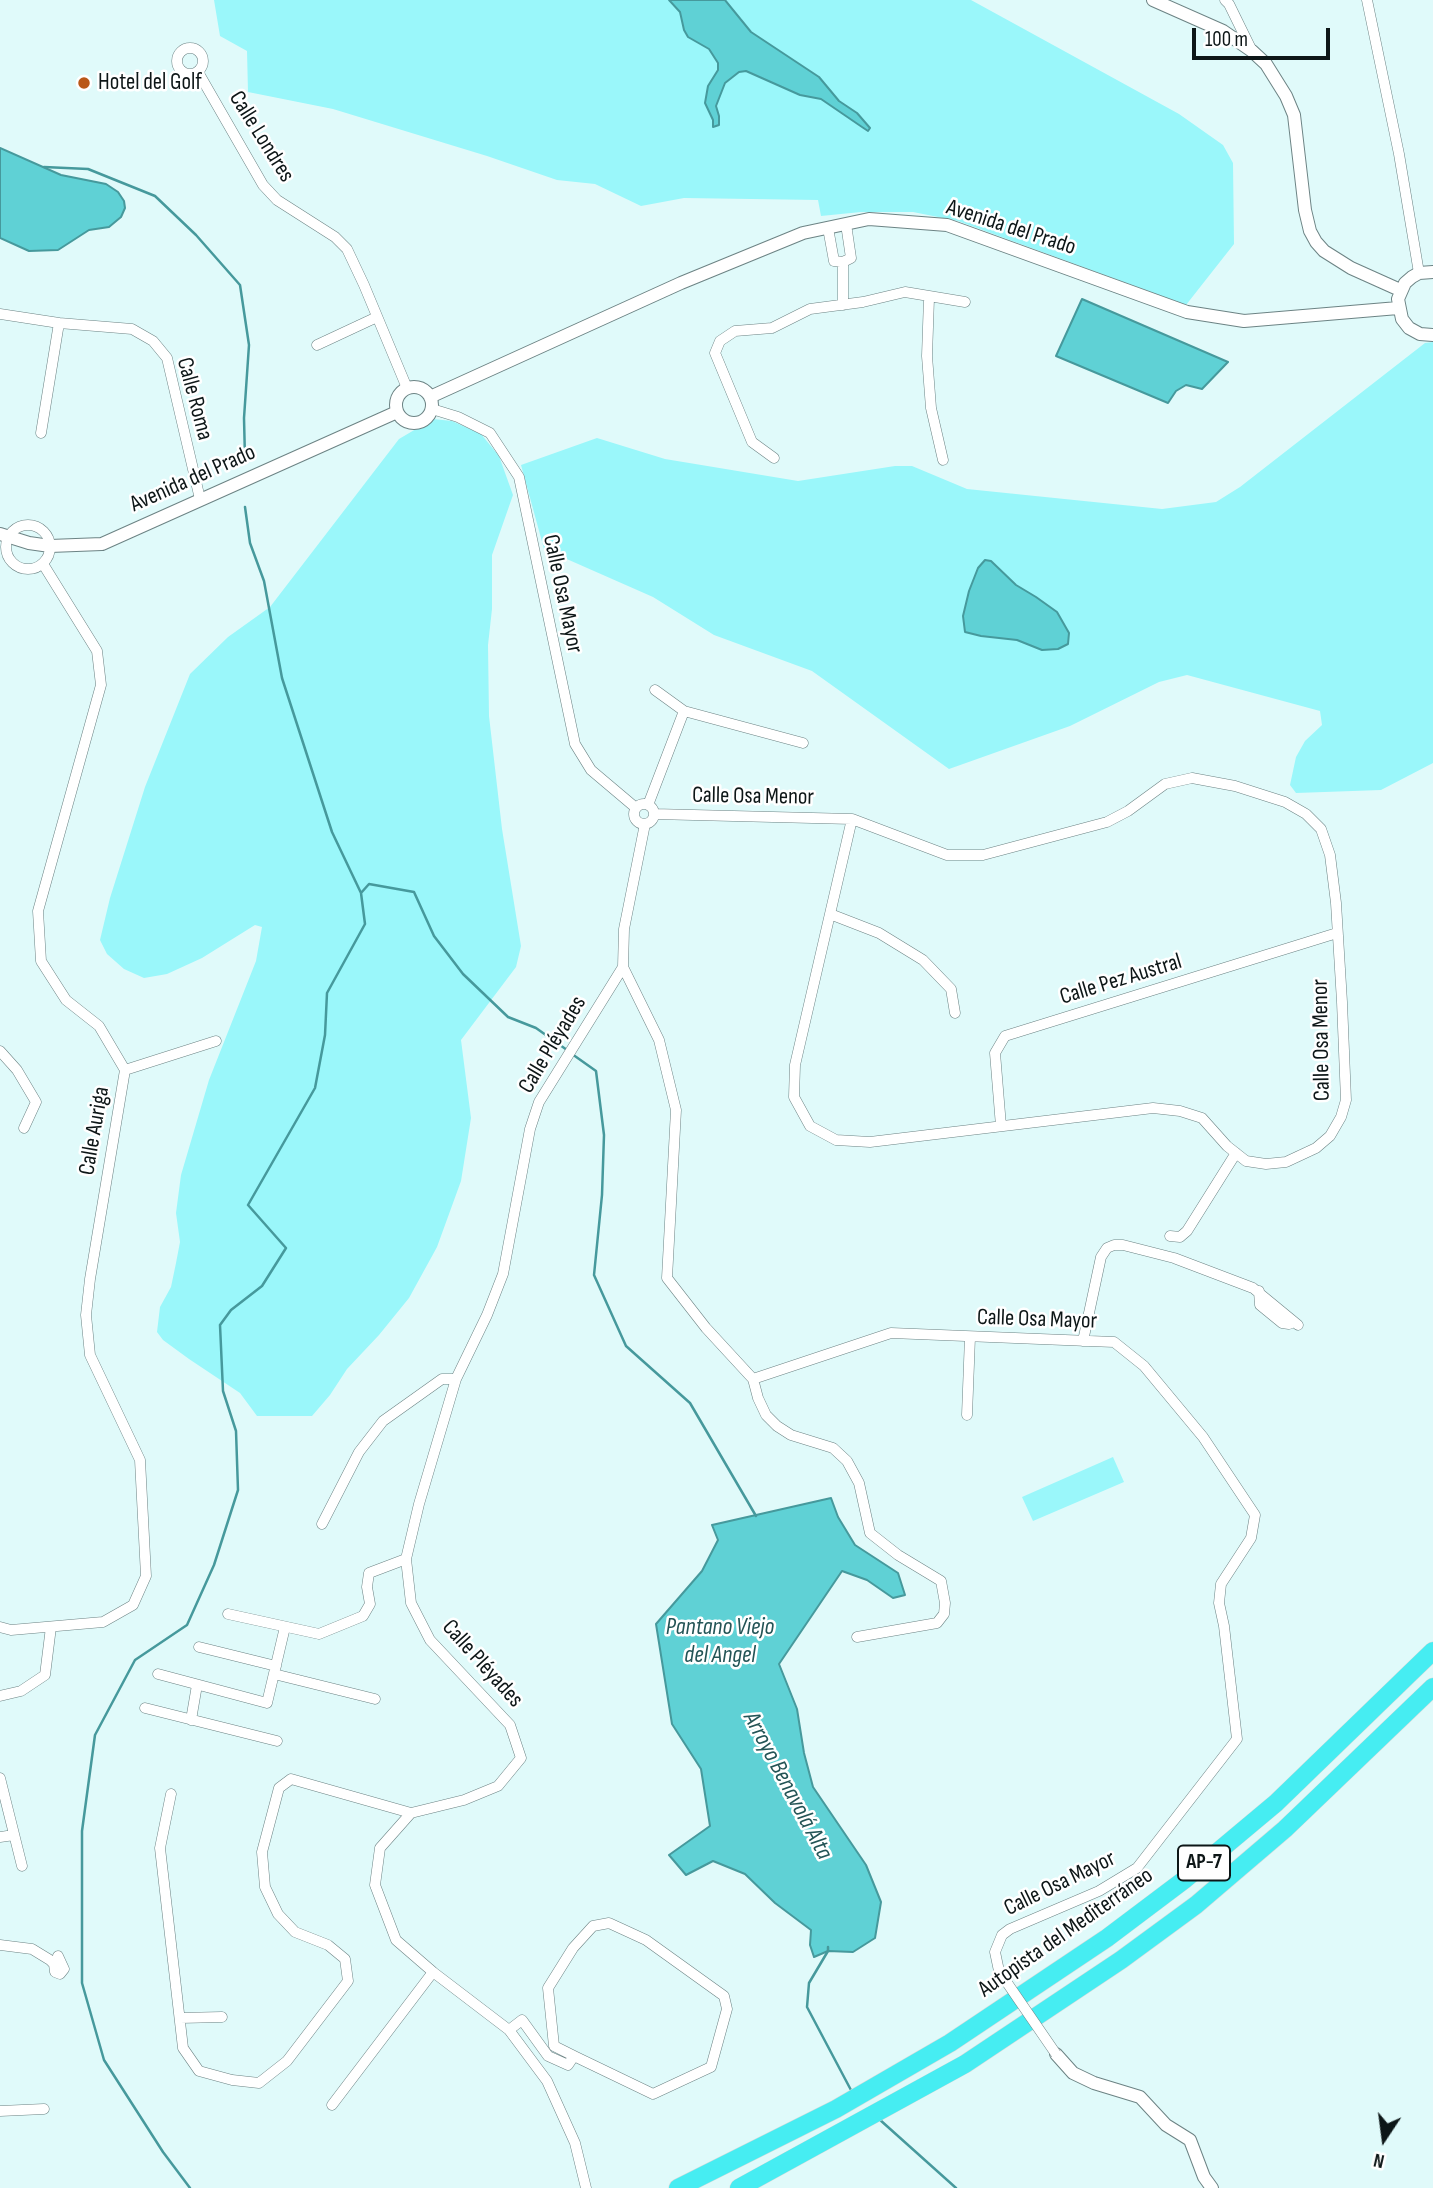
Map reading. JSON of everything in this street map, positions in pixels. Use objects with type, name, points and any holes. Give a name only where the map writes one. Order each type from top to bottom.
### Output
[{"type":"highway","name":"Autopista del Mediterráneo","points":[[678,2188],[836,2109],[950,2043],[1107,1938],[1184,1880],[1276,1802],[1433,1651]]},
{"type":"highway","name":"AP-7","points":[[739,2188],[965,2064],[1121,1961],[1196,1905],[1285,1829],[1433,1687]]},
{"type":"street","points":[[1153,0],[1223,31],[1266,64],[1286,96],[1294,116],[1305,211],[1316,242],[1333,258],[1400,290]]},
{"type":"street","points":[[1225,0],[1252,51]]},
{"type":"street","points":[[1367,0],[1399,154],[1419,273]]},
{"type":"street","name":"Calle Londres","points":[[198,72],[263,185],[277,200],[335,237],[347,249],[407,388]]},
{"type":"street","name":"Avenida del Prado","points":[[431,403],[681,283],[803,233],[869,219],[947,225],[1187,312],[1244,321],[1398,308]]},
{"type":"street","points":[[828,228],[834,261],[843,262],[850,258],[846,224]]},
{"type":"street","points":[[843,262],[843,305]]},
{"type":"street","points":[[1433,272],[1419,273],[1412,277],[1400,290],[1398,308],[1409,328],[1420,334],[1433,335]]},
{"type":"street","points":[[774,458],[752,442],[715,353],[720,341],[735,331],[772,328],[810,309],[905,292],[965,302]]},
{"type":"street","points":[[929,298],[926,356],[930,408],[943,460]]},
{"type":"street","name":"Calle Roma","points":[[0,314],[59,323],[132,329],[153,341],[167,358],[200,499]]},
{"type":"street","points":[[317,345],[377,317]]},
{"type":"street","points":[[41,433],[59,323]]},
{"type":"street","points":[[407,388],[424,390],[431,403],[423,421],[415,424],[407,422],[397,412],[397,398],[407,388]]},
{"type":"street","name":"Calle Osa Mayor","points":[[431,403],[490,433],[519,477],[575,744],[591,770],[636,808]]},
{"type":"street","name":"Avenida del Prado","points":[[4,536],[50,546],[102,544],[397,412]]},
{"type":"street","points":[[4,536],[4,559],[23,569],[30,570],[43,564],[50,546]]},
{"type":"street","name":"Calle Auriga","points":[[0,1627],[10,1630],[103,1622],[132,1605],[146,1576],[139,1460],[90,1355],[86,1315],[125,1070],[99,1026],[66,1000],[41,961],[38,911],[101,685],[97,652],[43,564]]},
{"type":"street","points":[[655,690],[684,711],[803,743]]},
{"type":"street","points":[[651,810],[644,804],[636,808],[635,817],[640,823],[652,821],[651,810],[684,711]]},
{"type":"street","name":"Calle Osa Menor","points":[[651,810],[852,819],[947,855],[983,855],[1107,822],[1128,811],[1165,784],[1192,778],[1235,786],[1285,802],[1306,814],[1321,829],[1330,855],[1346,1100],[1341,1118],[1330,1136],[1316,1148],[1286,1162],[1266,1164],[1246,1161],[1202,1118],[1180,1111],[1153,1108],[870,1142],[835,1140],[810,1126],[794,1097],[795,1065],[852,819]]},
{"type":"street","points":[[645,824],[624,929],[623,967],[659,1040],[676,1110],[667,1278],[706,1328],[753,1379],[766,1415],[776,1426],[791,1435],[833,1448],[847,1461],[859,1483],[870,1533],[906,1560],[941,1581],[944,1614],[937,1623],[857,1637]]},
{"type":"street","points":[[830,914],[878,933],[923,960],[951,989],[955,1013]]},
{"type":"street","name":"Calle Pez Austral","points":[[1001,1126],[995,1053],[1005,1036],[1337,933]]},
{"type":"street","name":"Calle Pléyades","points":[[411,1813],[464,1800],[498,1786],[521,1758],[510,1725],[430,1640],[411,1603],[406,1559],[419,1504],[456,1379],[487,1315],[503,1274],[530,1129],[539,1102],[623,967]]},
{"type":"street","points":[[125,1070],[216,1041]]},
{"type":"street","points":[[0,1051],[17,1070],[36,1102],[24,1128]]},
{"type":"street","points":[[1170,1236],[1180,1237],[1187,1231],[1236,1153]]},
{"type":"street","points":[[1083,1341],[1101,1257],[1107,1248],[1114,1245],[1174,1258],[1259,1291],[1296,1323]]},
{"type":"street","name":"Calle Osa Mayor","points":[[753,1379],[891,1333],[1114,1342],[1144,1366],[1203,1437],[1255,1515],[1251,1538],[1221,1584],[1219,1603],[1237,1739],[1137,1868],[1099,1891],[1010,1929],[1002,1935],[995,1952],[999,1971],[1056,2054]]},
{"type":"street","points":[[967,1415],[970,1337]]},
{"type":"street","points":[[322,1524],[359,1452],[383,1421],[442,1379],[456,1379]]},
{"type":"street","points":[[228,1614],[319,1634],[363,1616],[370,1604],[367,1587],[369,1573],[406,1559]]},
{"type":"street","points":[[0,1696],[21,1691],[45,1675],[51,1627]]},
{"type":"street","points":[[158,1674],[267,1703],[285,1627]]},
{"type":"street","points":[[199,1647],[374,1699]]},
{"type":"street","points":[[191,1720],[197,1685]]},
{"type":"street","points":[[145,1708],[277,1741]]},
{"type":"street","points":[[0,1778],[22,1866]]},
{"type":"street","points":[[171,1794],[160,1849],[183,2048],[199,2071],[232,2080],[259,2082],[287,2062],[348,1981],[345,1959],[328,1945],[295,1932],[278,1914],[265,1887],[262,1852],[279,1788],[291,1779],[411,1813],[380,1848],[376,1885],[396,1940],[509,2030],[547,2081],[575,2143],[586,2188]]},
{"type":"street","points":[[0,1837],[14,1835]]},
{"type":"street","points":[[609,1923],[646,1940],[724,1996],[727,2009],[711,2067],[653,2094],[574,2056],[554,2046],[548,1988],[573,1948],[593,1926],[609,1923]]},
{"type":"street","points":[[0,1945],[32,1949],[50,1960],[54,1964],[55,1972],[60,1974],[64,1969],[58,1956]]},
{"type":"street","points":[[331,2105],[433,1972]]},
{"type":"street","points":[[180,2018],[222,2017]]},
{"type":"street","points":[[509,2030],[522,2020],[548,2056],[568,2065],[574,2056]]},
{"type":"street","points":[[1056,2054],[1073,2073],[1094,2083],[1139,2097],[1166,2125],[1190,2140],[1204,2177],[1212,2188]]},
{"type":"street","points":[[0,2110],[44,2109]]},
{"type":"shaded area","points":[[214,0],[971,0],[1179,114],[1223,145],[1233,163],[1234,244],[1186,305],[958,221],[913,212],[861,212],[821,216],[818,200],[684,198],[641,206],[595,184],[557,180],[333,109],[248,92],[247,51],[220,36]]},
{"type":"shaded area","points":[[1433,342],[1433,763],[1381,790],[1296,793],[1290,785],[1296,757],[1305,741],[1322,725],[1320,711],[1187,675],[1159,682],[1070,726],[949,769],[812,671],[714,635],[653,597],[544,549],[521,465],[597,438],[665,459],[798,481],[895,466],[912,466],[967,489],[1162,509],[1216,502],[1240,487],[1425,343]]},
{"type":"shaded area","points":[[433,419],[452,421],[481,434],[499,456],[513,495],[492,555],[492,609],[488,645],[489,716],[502,829],[521,946],[516,967],[461,1040],[471,1118],[461,1181],[437,1247],[409,1298],[347,1369],[312,1416],[257,1416],[240,1393],[163,1340],[157,1332],[160,1307],[171,1287],[180,1242],[176,1213],[181,1175],[209,1080],[256,961],[262,927],[255,925],[202,958],[167,974],[144,978],[124,969],[107,954],[100,940],[110,898],[145,787],[190,674],[228,637],[270,607],[399,439]]},
{"type":"shaded area","points":[[1113,1457],[1124,1482],[1033,1521],[1022,1497]]},
{"type":"water","points":[[669,0],[725,0],[751,32],[819,77],[839,101],[857,113],[870,128],[868,131],[821,99],[800,95],[746,71],[739,72],[725,83],[716,106],[719,125],[713,127],[713,120],[705,103],[708,86],[718,70],[718,63],[709,49],[688,37],[680,12]]},
{"type":"water","points":[[0,148],[61,175],[106,184],[118,192],[124,201],[125,208],[121,217],[109,227],[89,230],[58,250],[29,251],[0,238]]},
{"type":"water","points":[[1082,299],[1228,362],[1202,389],[1186,385],[1176,391],[1168,403],[1056,356]]},
{"type":"water","points":[[985,560],[991,561],[1016,585],[1057,612],[1069,633],[1068,644],[1058,649],[1042,650],[1017,640],[965,632],[963,616],[969,591],[978,568]]},
{"type":"water","name":"Pantano Viejo del Angel","points":[[831,1498],[838,1517],[855,1545],[898,1573],[905,1595],[893,1598],[867,1580],[842,1571],[779,1664],[797,1709],[813,1787],[866,1865],[881,1902],[875,1938],[853,1952],[828,1951],[814,1957],[810,1945],[811,1930],[775,1903],[745,1874],[713,1861],[686,1875],[669,1855],[710,1826],[701,1769],[672,1724],[656,1624],[702,1571],[718,1540],[712,1525]]},
{"type":"waterway","points":[[44,167],[88,169],[155,196],[196,235],[240,285],[249,345],[244,418],[245,459]]},
{"type":"waterway","points":[[190,2188],[163,2152],[104,2060],[82,1983],[82,1831],[95,1735],[135,1660],[187,1625],[214,1565],[238,1490],[236,1431],[223,1391],[220,1325],[231,1310],[262,1286],[286,1248],[248,1205],[315,1088],[325,1035],[327,993],[365,924],[361,893],[332,832],[282,678],[264,581],[250,543],[245,507]]},
{"type":"waterway","points":[[361,893],[369,884],[414,892],[434,936],[463,974],[508,1017],[536,1028],[567,1050]]},
{"type":"waterway","points":[[572,1054],[596,1071],[604,1135],[602,1195],[594,1275],[626,1346],[690,1403],[756,1516]]},
{"type":"waterway","name":"Arroyo Benavolá Alta","points":[[828,1947],[809,1983],[807,2007],[852,2092]]},
{"type":"waterway","name":"Arroyo Benavolá Alta","points":[[879,2119],[956,2188]]},
{"type":"place","name":"Hotel del Golf","points":[[84,83]]}]
